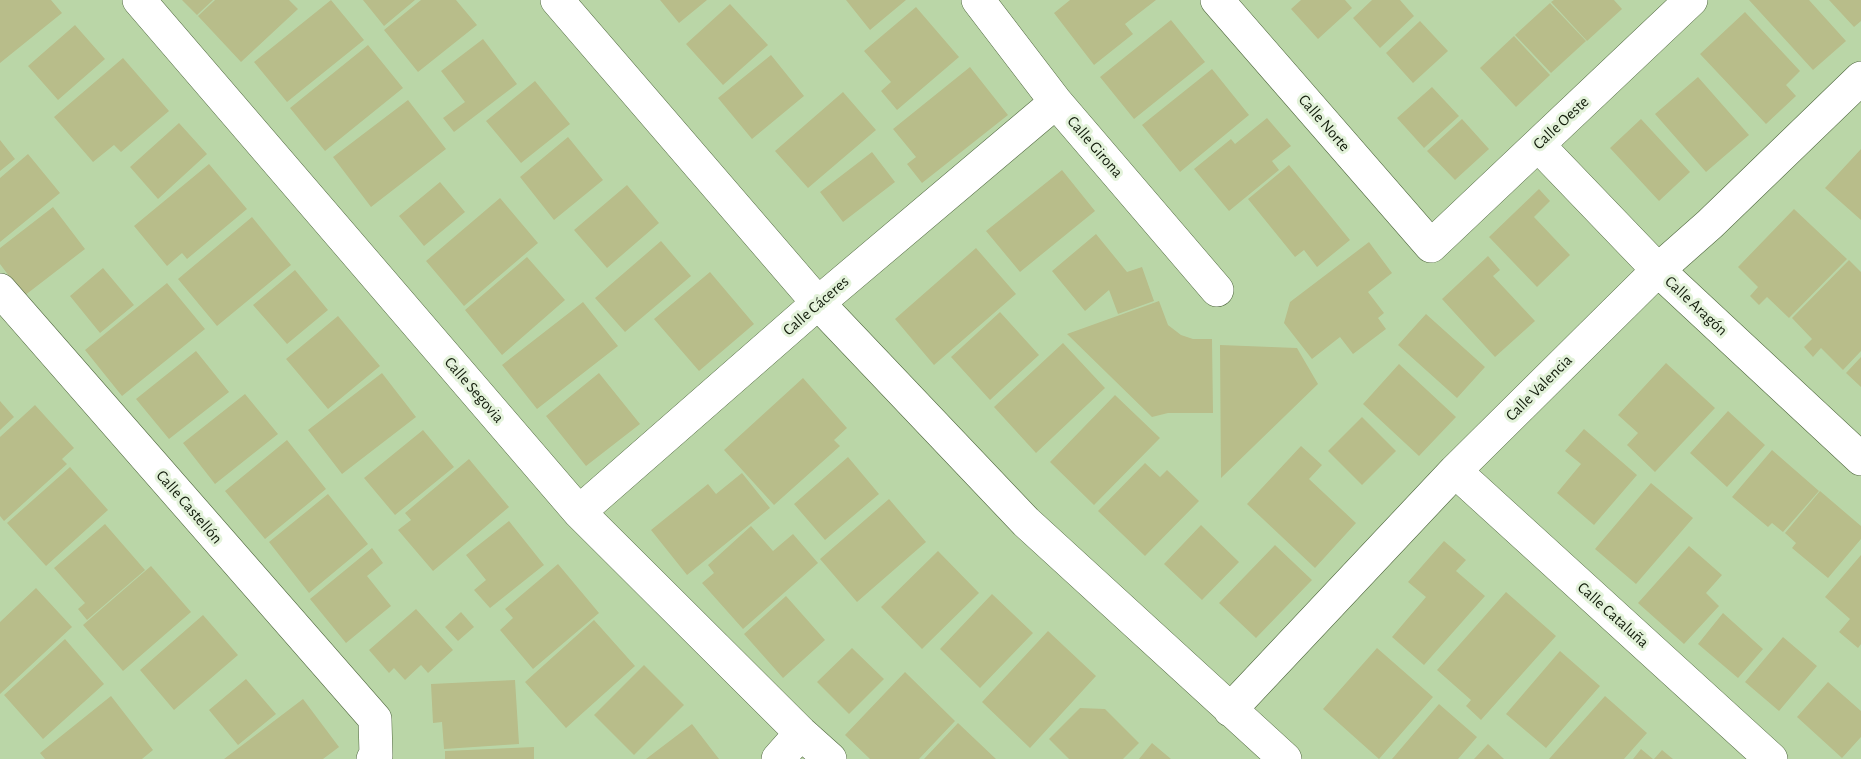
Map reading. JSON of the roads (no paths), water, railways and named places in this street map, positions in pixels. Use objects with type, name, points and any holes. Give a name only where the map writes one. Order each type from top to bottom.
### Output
[{"type":"street","name":"Calle Segovia","points":[[139,0],[579,512],[801,733],[830,759]]},
{"type":"street","points":[[557,0],[818,303],[1026,522],[1285,759]]},
{"type":"street","name":"Calle Girona","points":[[978,0],[1056,102],[1217,290]]},
{"type":"street","name":"Calle Norte","points":[[1217,0],[1431,246]]},
{"type":"street","name":"Calle Oeste","points":[[1431,246],[1691,0]]},
{"type":"street","name":"Calle Valencia","points":[[1230,710],[1455,471],[1658,270],[1710,224],[1861,78]]},
{"type":"street","name":"Calle Cáceres","points":[[579,512],[818,303],[1056,102]]},
{"type":"street","name":"Calle Aragón","points":[[1538,145],[1658,270],[1861,459]]},
{"type":"street","name":"Calle Castellón","points":[[0,290],[375,719],[376,756],[373,759]]},
{"type":"street","name":"Calle Cataluña","points":[[1455,471],[1771,759]]},
{"type":"street","points":[[778,759],[801,733]]}]
